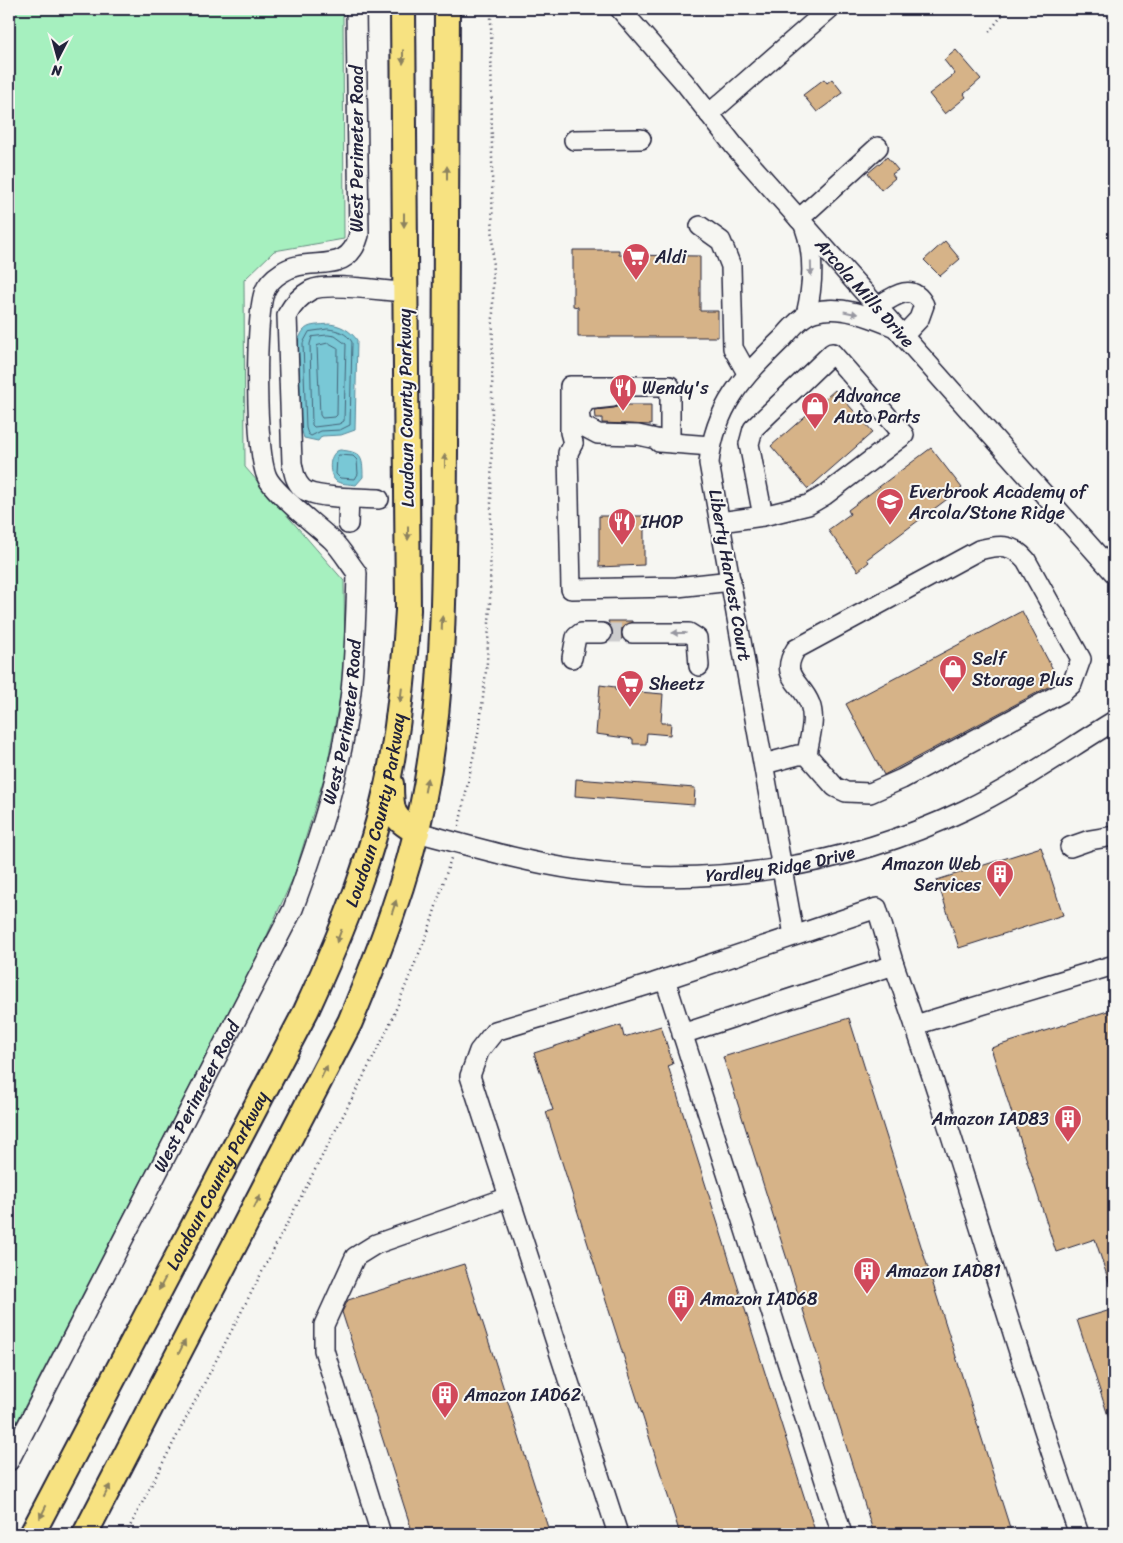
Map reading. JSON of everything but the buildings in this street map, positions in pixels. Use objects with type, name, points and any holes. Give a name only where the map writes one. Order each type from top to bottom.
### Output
[{"type":"main road","name":"Loudoun County Parkway","points":[[32,1534],[306,1011],[330,958],[360,879],[391,762],[406,652],[408,610],[402,9]]},
{"type":"main road","points":[[85,1534],[350,1022],[381,946],[417,832],[430,764],[438,702],[444,574],[447,9]]},
{"type":"main road","points":[[391,762],[391,806],[401,823],[417,832]]},
{"type":"street","name":"West Perimeter Road","points":[[9,1461],[293,909],[316,847],[336,772],[351,693],[358,573],[334,542],[267,478],[261,458],[258,372],[260,315],[264,292],[270,281],[283,271],[299,266],[333,263],[348,256],[357,240],[356,9]]},
{"type":"street","name":"Arcola Mills Drive","points":[[620,9],[801,221],[1114,572]]},
{"type":"street","points":[[710,114],[829,9]]},
{"type":"street","points":[[574,140],[641,139]]},
{"type":"street","points":[[877,307],[896,295],[912,292],[919,296],[924,305],[919,319],[899,332],[865,316],[831,310],[806,315],[811,294],[812,267],[810,248],[801,221],[878,147]]},
{"type":"street","points":[[700,226],[721,240],[731,266],[733,348],[747,373]]},
{"type":"street","points":[[378,499],[315,494],[303,490],[296,479],[292,463],[288,315],[300,296],[313,289],[328,286],[404,292]]},
{"type":"street","name":"Liberty Harvest Court","points":[[794,935],[709,463],[711,446],[721,414],[733,391],[747,373],[806,315]]},
{"type":"street","points":[[720,522],[763,516],[808,505],[825,495],[904,434],[832,354],[753,429],[750,436],[749,444],[763,516]]},
{"type":"street","points":[[670,442],[670,386],[570,386],[570,432],[573,443],[568,453],[571,588],[677,587],[731,581]]},
{"type":"street","points":[[670,397],[592,398],[582,404],[579,418],[585,429],[598,434],[638,435],[670,442]]},
{"type":"street","points":[[573,443],[670,442],[711,446]]},
{"type":"street","points":[[348,524],[349,498]]},
{"type":"street","points":[[764,764],[798,755],[807,755],[835,787],[846,792],[870,793],[911,775],[1068,688],[1077,673],[1080,659],[1026,560],[1019,551],[999,545],[979,550],[796,649],[790,658],[789,669],[794,681],[810,703],[813,718],[807,755]]},
{"type":"street","points":[[632,632],[689,633],[697,638],[698,666]]},
{"type":"street","points":[[572,658],[576,637],[581,633],[602,633]]},
{"type":"street","name":"Yardley Ridge Drive","points":[[417,832],[546,865],[611,874],[686,876],[745,873],[783,867],[852,852],[949,817],[1002,790],[1114,720]]},
{"type":"street","points":[[1070,847],[1090,840],[1114,836]]},
{"type":"street","points":[[618,1534],[470,1076],[479,1051],[495,1031],[665,979],[877,908],[894,965],[932,1072],[1050,1452],[1079,1534]]},
{"type":"street","points":[[682,1034],[894,965]]},
{"type":"street","points":[[915,1025],[1114,965]]},
{"type":"street","points":[[665,979],[842,1534]]},
{"type":"street","points":[[381,1534],[324,1350],[324,1325],[354,1257],[376,1244],[509,1197]]},
{"type":"path","points":[[989,32],[1007,9]]},
{"type":"green space","points":[[9,9],[343,9],[344,239],[274,251],[244,280],[245,467],[344,581],[345,671],[326,771],[294,876],[259,953],[9,1437]]},
{"type":"water","points":[[329,324],[351,333],[357,340],[355,430],[341,435],[322,436],[318,441],[304,438],[301,428],[298,342],[306,328]]},
{"type":"water","points":[[340,450],[357,454],[361,460],[363,477],[356,485],[340,483],[336,481],[331,473],[330,463],[333,455]]},
{"type":"tunnel","points":[[602,633],[632,633]]},
{"type":"place","name":"Aldi","points":[[636,281]]},
{"type":"place","name":"Wendy's","points":[[623,412]]},
{"type":"place","name":"Advance Auto Parts","points":[[815,430]]},
{"type":"place","name":"Everbrook Academy of Arcola/Stone Ridge","points":[[890,526]]},
{"type":"place","name":"IHOP","points":[[622,546]]},
{"type":"place","name":"Self Storage Plus","points":[[953,693]]},
{"type":"place","name":"Sheetz","points":[[630,708]]},
{"type":"place","name":"Amazon Web Services","points":[[1000,898]]},
{"type":"place","name":"Amazon IAD83","points":[[1068,1143]]},
{"type":"place","name":"Amazon IAD81","points":[[867,1295]]},
{"type":"place","name":"Amazon IAD68","points":[[681,1323]]},
{"type":"place","name":"Amazon IAD62","points":[[445,1419]]}]
